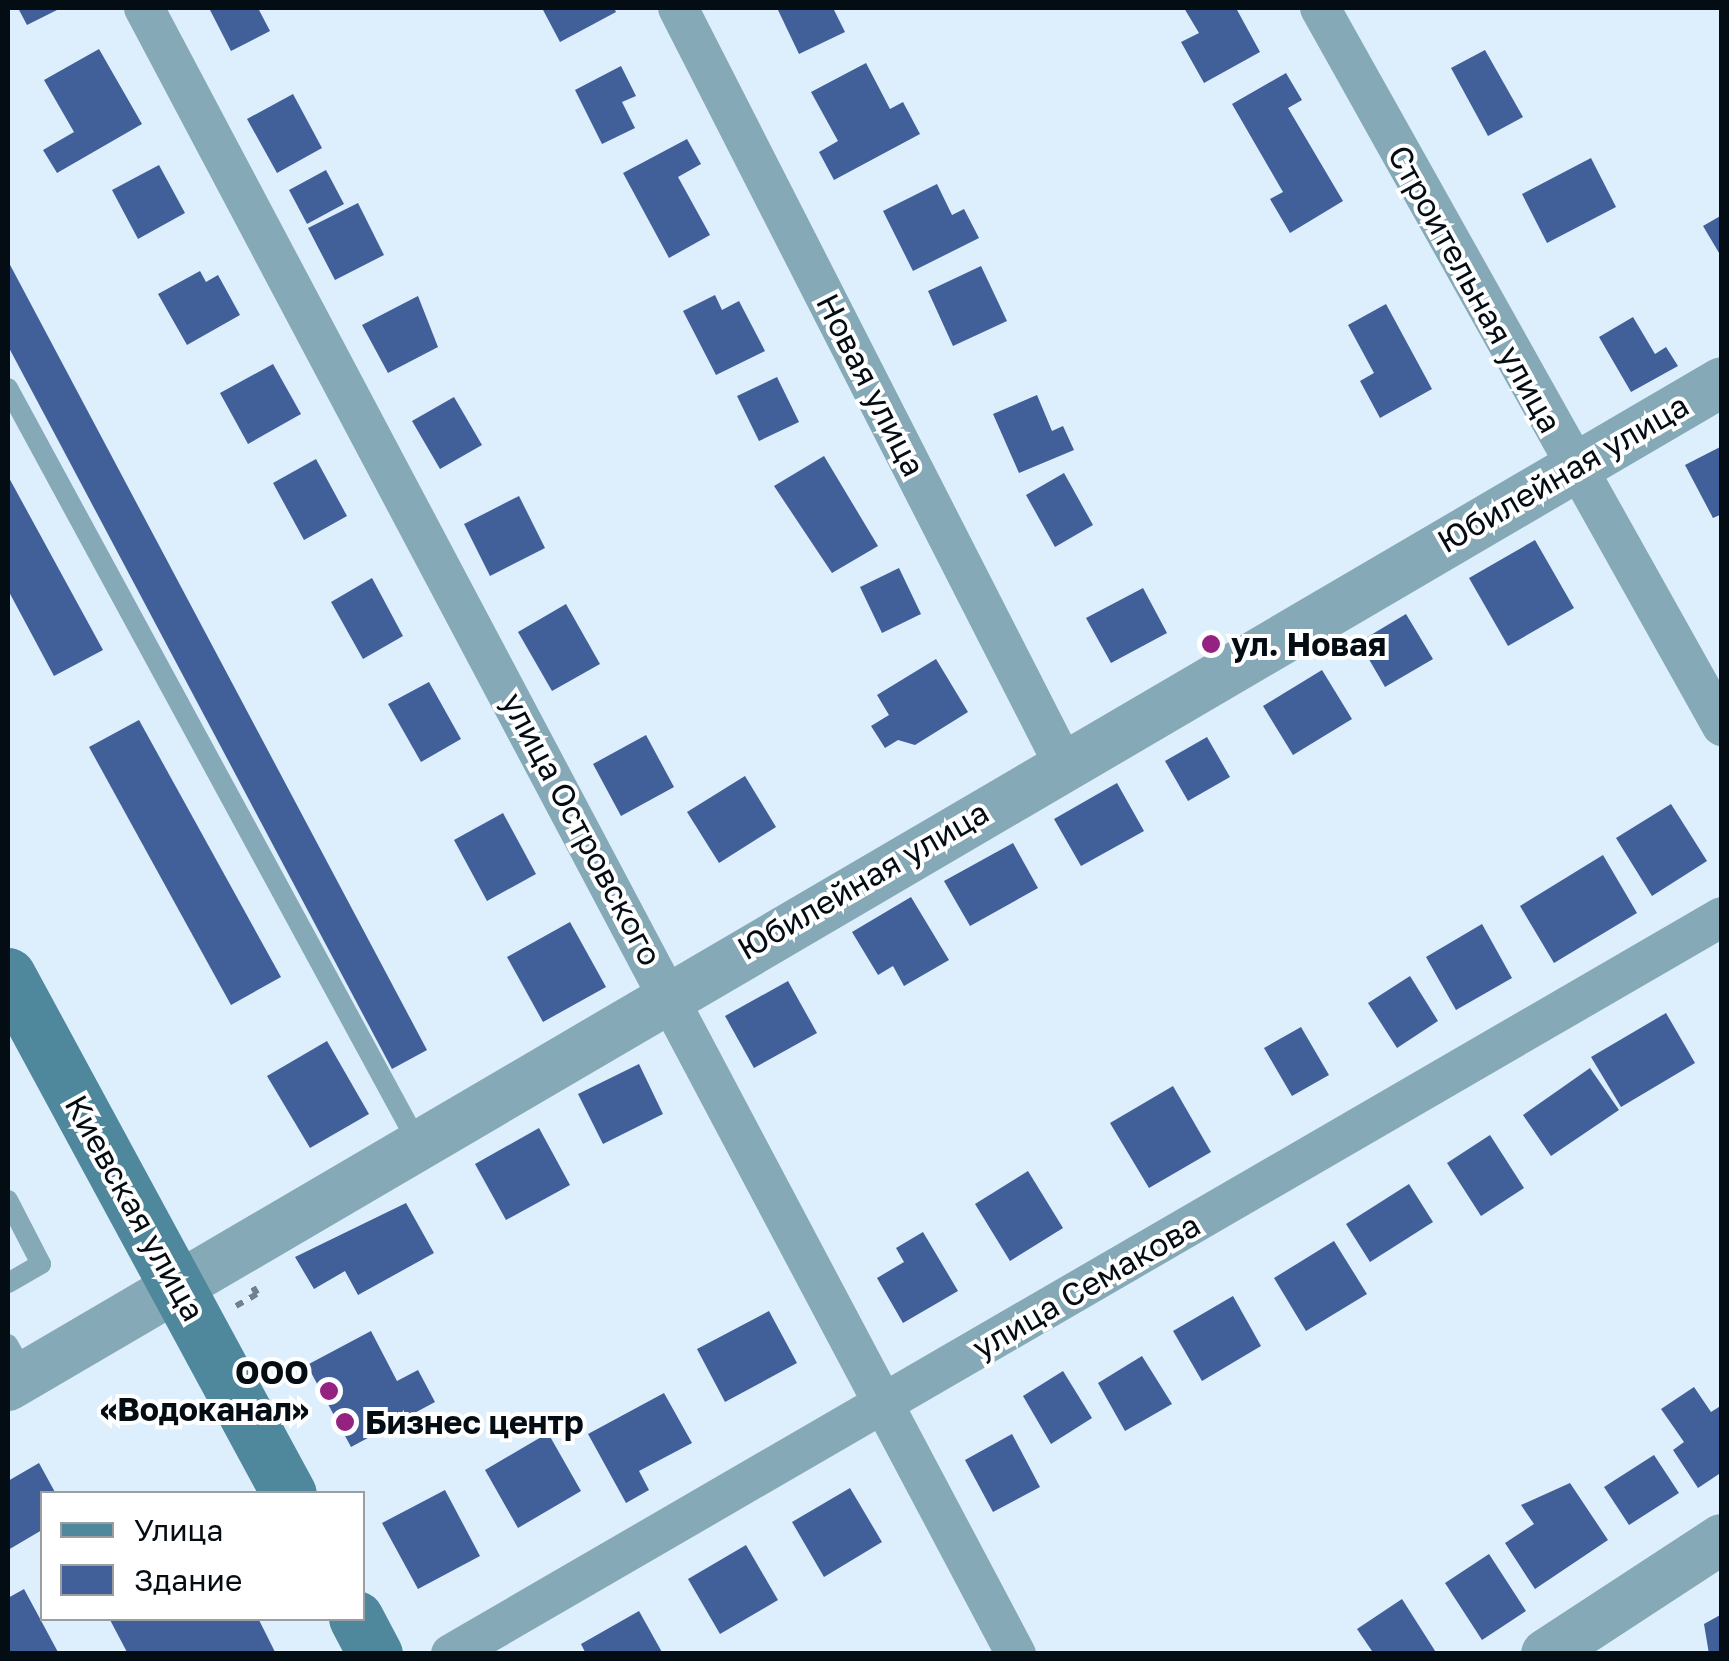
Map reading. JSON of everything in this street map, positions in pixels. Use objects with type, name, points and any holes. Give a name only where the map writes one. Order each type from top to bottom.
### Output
[{"type":"main road","name":"Киевская улица","points":[[8,975],[288,1491]]},
{"type":"main road","points":[[358,1621],[375,1654]]},
{"type":"street","name":"улица Островского","points":[[144,8],[670,994],[1016,1654]]},
{"type":"street","name":"Новая улица","points":[[678,8],[1064,762]]},
{"type":"street","name":"Строительная улица","points":[[1320,8],[1722,726]]},
{"type":"street","name":"Юбилейная улица","points":[[13,1368],[177,1284],[1064,762],[1722,382]]},
{"type":"street","name":"улица Семакова","points":[[451,1654],[1722,917]]},
{"type":"street","points":[[1546,1654],[1722,1539]]},
{"type":"lane","points":[[8,388],[418,1143]]},
{"type":"lane","points":[[8,1200],[41,1264],[8,1283]]},
{"type":"building","points":[[18,8],[61,8],[27,25]]},
{"type":"building","points":[[258,8],[270,31],[231,51],[210,10]]},
{"type":"building","points":[[542,8],[614,8],[616,12],[560,42]]},
{"type":"building","points":[[833,8],[845,32],[799,54],[778,10]]},
{"type":"building","points":[[1184,8],[1236,8],[1260,52],[1204,83],[1181,42],[1199,33]]},
{"type":"building","points":[[99,49],[142,124],[57,173],[43,150],[74,132],[44,80]]},
{"type":"building","points":[[1485,50],[1523,117],[1488,136],[1451,68]]},
{"type":"building","points":[[866,63],[890,109],[903,102],[920,134],[834,180],[819,152],[838,141],[811,92]]},
{"type":"building","points":[[621,66],[636,96],[622,102],[635,128],[602,144],[575,90]]},
{"type":"building","points":[[1286,73],[1302,100],[1288,108],[1343,201],[1290,233],[1270,199],[1283,192],[1232,104]]},
{"type":"building","points":[[293,94],[322,148],[277,173],[247,119]]},
{"type":"building","points":[[687,139],[701,164],[678,177],[710,235],[669,258],[623,173]]},
{"type":"building","points":[[1591,158],[1616,207],[1547,243],[1522,194]]},
{"type":"building","points":[[159,165],[185,213],[138,239],[112,190]]},
{"type":"building","points":[[326,170],[344,204],[307,224],[289,190]]},
{"type":"building","points":[[937,184],[952,215],[964,209],[979,238],[913,271],[883,211]]},
{"type":"building","points":[[358,203],[384,255],[335,280],[308,228]]},
{"type":"building","points":[[1722,215],[1722,258],[1703,226]]},
{"type":"building","points":[[8,261],[427,1050],[392,1069],[8,346]]},
{"type":"building","points":[[981,266],[1007,321],[953,346],[928,291]]},
{"type":"building","points":[[200,271],[206,282],[218,275],[240,315],[187,345],[158,294]]},
{"type":"building","points":[[715,295],[722,310],[739,301],[765,351],[716,375],[683,311]]},
{"type":"building","points":[[418,296],[438,347],[388,373],[362,325]]},
{"type":"building","points":[[1386,304],[1432,389],[1380,418],[1360,381],[1374,373],[1348,325]]},
{"type":"building","points":[[1633,317],[1655,354],[1666,347],[1678,366],[1631,392],[1599,337]]},
{"type":"building","points":[[273,364],[301,414],[248,444],[220,393]]},
{"type":"building","points":[[777,377],[799,422],[759,441],[737,396]]},
{"type":"building","points":[[1037,395],[1052,431],[1063,426],[1074,450],[1019,473],[993,414]]},
{"type":"building","points":[[454,397],[482,445],[440,469],[412,421]]},
{"type":"building","points":[[1722,446],[1722,514],[1713,518],[1685,465]]},
{"type":"building","points":[[824,456],[878,546],[832,573],[774,486]]},
{"type":"building","points":[[316,459],[347,516],[304,540],[273,483]]},
{"type":"building","points":[[1064,473],[1093,525],[1055,547],[1026,495]]},
{"type":"building","points":[[8,476],[103,650],[54,676],[8,590]]},
{"type":"building","points":[[519,496],[545,548],[490,576],[464,524]]},
{"type":"building","points":[[1535,540],[1574,608],[1508,646],[1469,578]]},
{"type":"building","points":[[899,568],[921,614],[882,633],[860,587]]},
{"type":"building","points":[[372,578],[403,636],[363,659],[331,602]]},
{"type":"building","points":[[1143,588],[1167,633],[1111,663],[1086,618]]},
{"type":"building","points":[[566,604],[600,664],[552,691],[518,632]]},
{"type":"building","points":[[1406,614],[1433,659],[1385,687],[1359,642]]},
{"type":"building","points":[[936,659],[968,712],[915,745],[898,740],[885,748],[871,726],[889,715],[877,695]]},
{"type":"building","points":[[1322,670],[1352,719],[1293,755],[1263,706]]},
{"type":"building","points":[[429,682],[461,739],[421,762],[388,704]]},
{"type":"building","points":[[139,720],[281,977],[231,1005],[89,747]]},
{"type":"building","points":[[646,735],[674,787],[621,816],[593,764]]},
{"type":"building","points":[[1207,737],[1230,777],[1188,801],[1165,761]]},
{"type":"building","points":[[745,776],[776,827],[719,863],[687,812]]},
{"type":"building","points":[[1117,783],[1144,831],[1081,866],[1054,819]]},
{"type":"building","points":[[1671,804],[1707,861],[1652,896],[1616,838]]},
{"type":"building","points":[[503,813],[536,874],[487,901],[454,840]]},
{"type":"building","points":[[1013,843],[1038,888],[970,926],[944,881]]},
{"type":"building","points":[[1603,855],[1637,913],[1554,963],[1520,906]]},
{"type":"building","points":[[911,897],[949,960],[904,986],[893,966],[878,975],[852,932]]},
{"type":"building","points":[[570,922],[606,987],[543,1022],[507,957]]},
{"type":"building","points":[[1482,924],[1512,978],[1456,1010],[1426,957]]},
{"type":"building","points":[[1410,976],[1438,1021],[1397,1048],[1368,1003]]},
{"type":"building","points":[[788,981],[817,1033],[754,1068],[725,1016]]},
{"type":"building","points":[[1666,1013],[1695,1063],[1621,1107],[1591,1057]]},
{"type":"building","points":[[1301,1027],[1329,1075],[1292,1096],[1264,1048]]},
{"type":"building","points":[[327,1041],[369,1114],[310,1148],[267,1076]]},
{"type":"building","points":[[639,1064],[663,1114],[603,1144],[578,1094]]},
{"type":"building","points":[[1590,1068],[1619,1110],[1551,1156],[1523,1115]]},
{"type":"building","points":[[1173,1086],[1211,1152],[1149,1188],[1110,1123]]},
{"type":"building","points":[[539,1128],[570,1185],[506,1220],[475,1164]]},
{"type":"building","points":[[1490,1135],[1524,1188],[1481,1216],[1447,1163]]},
{"type":"building","points":[[1028,1171],[1063,1228],[1010,1261],[975,1204]]},
{"type":"building","points":[[1409,1184],[1433,1222],[1370,1262],[1346,1224]]},
{"type":"building","points":[[406,1203],[434,1253],[358,1295],[345,1271],[314,1289],[295,1257]]},
{"type":"building","points":[[923,1232],[958,1291],[903,1323],[877,1278],[904,1262],[896,1248]]},
{"type":"building","points":[[1334,1241],[1367,1294],[1306,1331],[1274,1278]]},
{"type":"building","points":[[1233,1296],[1261,1346],[1202,1381],[1173,1331]]},
{"type":"building","points":[[769,1311],[797,1363],[725,1402],[697,1349]]},
{"type":"building","points":[[371,1331],[397,1381],[418,1370],[435,1402],[351,1447],[307,1365]]},
{"type":"building","points":[[1142,1356],[1172,1404],[1125,1431],[1098,1383]]},
{"type":"building","points":[[1063,1371],[1092,1418],[1051,1444],[1023,1396]]},
{"type":"building","points":[[1694,1387],[1711,1412],[1722,1405],[1722,1472],[1698,1488],[1673,1450],[1684,1442],[1661,1409]]},
{"type":"building","points":[[664,1393],[692,1443],[639,1471],[649,1490],[626,1503],[588,1434]]},
{"type":"building","points":[[548,1433],[581,1491],[518,1528],[485,1470]]},
{"type":"building","points":[[1012,1434],[1040,1487],[993,1512],[965,1460]]},
{"type":"building","points":[[1654,1455],[1679,1493],[1629,1525],[1604,1487]]},
{"type":"building","points":[[39,1463],[54,1491],[40,1491],[40,1531],[8,1550],[8,1481]]},
{"type":"building","points":[[1570,1483],[1608,1540],[1535,1589],[1505,1543],[1534,1524],[1521,1505]]},
{"type":"building","points":[[850,1488],[882,1542],[824,1577],[792,1522]]},
{"type":"building","points":[[445,1490],[480,1556],[418,1589],[382,1523]]},
{"type":"building","points":[[746,1545],[778,1600],[720,1634],[688,1579]]},
{"type":"building","points":[[1489,1554],[1526,1611],[1482,1640],[1445,1583]]},
{"type":"building","points":[[24,1589],[59,1654],[8,1654],[8,1598]]},
{"type":"building","points":[[1402,1599],[1437,1654],[1374,1654],[1357,1629]]},
{"type":"building","points":[[639,1611],[663,1654],[586,1654],[581,1644]]},
{"type":"building","points":[[1722,1614],[1722,1654],[1709,1654],[1704,1624]]},
{"type":"building","points":[[111,1621],[260,1621],[276,1654],[128,1654]]},
{"type":"place","name":"ул. Новая","points":[[1211,644]]},
{"type":"place","name":"ООО «Водоканал»","points":[[329,1391]]},
{"type":"place","name":"Бизнес центр","points":[[345,1422]]}]
